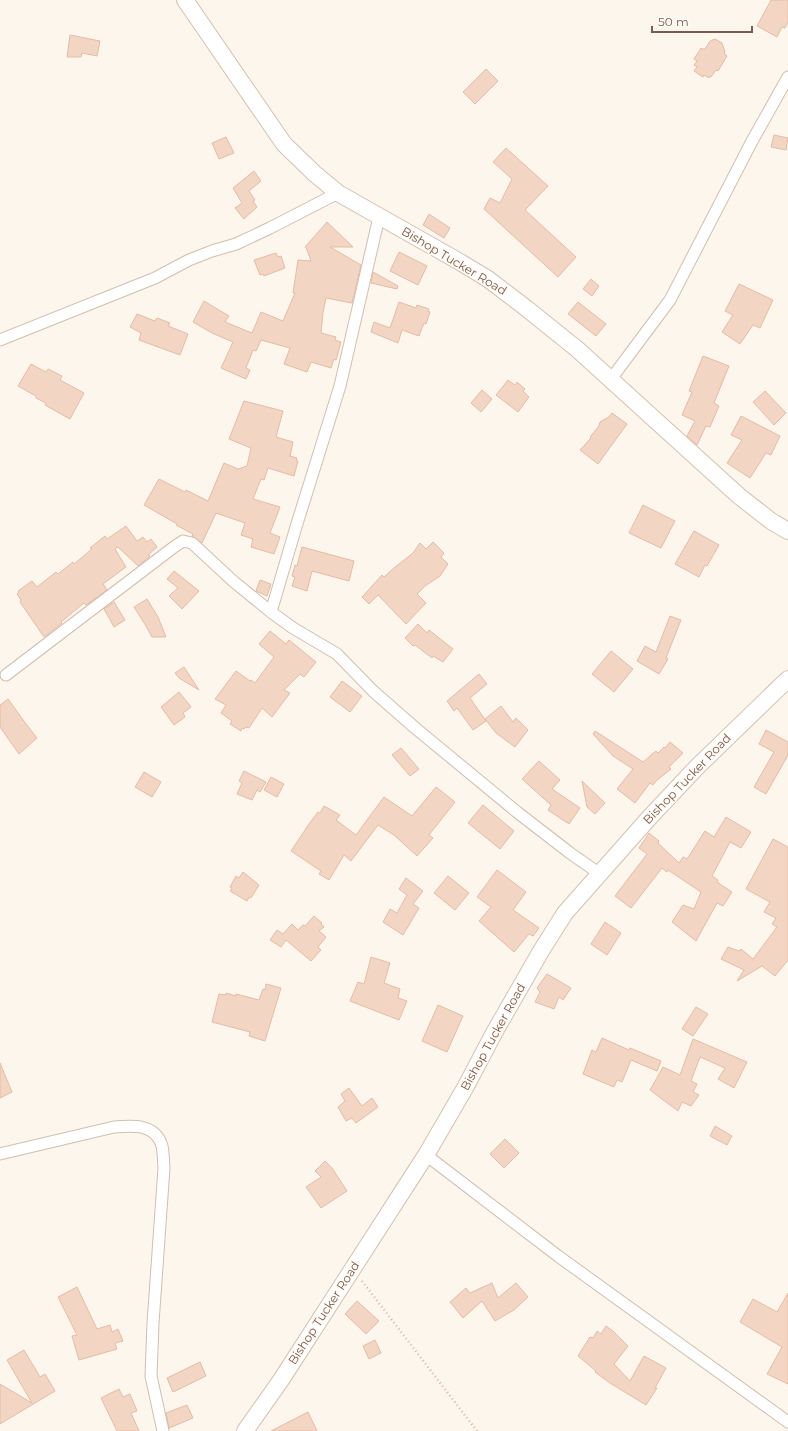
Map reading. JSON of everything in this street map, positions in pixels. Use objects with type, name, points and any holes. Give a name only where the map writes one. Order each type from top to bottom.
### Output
[{"type":"main road","name":"Bishop Tucker Road","points":[[185,0],[284,144],[315,174],[338,193],[488,279],[578,349],[739,496],[771,522],[788,530]]},
{"type":"main road","name":"Bishop Tucker Road","points":[[245,1431],[281,1380],[426,1155],[541,951],[566,913],[649,818],[697,766],[788,679]]},
{"type":"street","points":[[611,379],[670,300],[751,143],[788,77]]},
{"type":"street","points":[[0,340],[155,278],[189,260],[236,244],[338,193]]},
{"type":"street","points":[[271,612],[340,386],[380,216]]},
{"type":"street","points":[[6,675],[174,547],[183,541],[192,542],[233,581],[271,612],[293,628],[338,654],[374,691],[414,727],[517,812],[600,874]]},
{"type":"street","points":[[0,1154],[114,1127],[132,1126],[148,1128],[157,1135],[162,1144],[164,1168],[153,1323],[151,1376],[163,1431]]},
{"type":"street","points":[[426,1155],[564,1260],[788,1422]]},
{"type":"path","points":[[353,1269],[477,1431]]},
{"type":"building","points":[[771,0],[788,0],[788,22],[785,28],[782,27],[777,37],[757,26]]},
{"type":"building","points":[[70,35],[100,41],[97,56],[82,53],[81,57],[67,57]]},
{"type":"building","points":[[715,39],[722,43],[724,53],[727,56],[718,71],[716,70],[709,78],[704,75],[703,77],[694,71],[697,67],[694,65],[697,61],[694,59],[701,48],[705,49],[710,41]]},
{"type":"building","points":[[486,69],[498,81],[475,104],[463,92]]},
{"type":"building","points":[[774,135],[788,138],[786,150],[771,147]]},
{"type":"building","points":[[226,137],[234,153],[219,159],[212,143]]},
{"type":"building","points":[[506,148],[548,186],[525,210],[576,257],[558,277],[484,209],[490,198],[500,203],[512,179],[493,162]]},
{"type":"building","points":[[254,171],[261,181],[249,191],[255,200],[253,201],[257,207],[244,219],[235,208],[242,203],[233,188]]},
{"type":"building","points":[[429,214],[450,228],[444,238],[423,225]]},
{"type":"building","points":[[327,222],[353,247],[330,247],[361,265],[352,303],[326,298],[321,333],[336,337],[335,340],[341,342],[336,360],[334,359],[331,368],[311,362],[307,372],[284,364],[290,348],[261,340],[256,351],[253,350],[246,368],[250,370],[246,379],[221,368],[233,342],[212,333],[193,322],[204,301],[229,316],[225,322],[252,333],[261,312],[283,321],[295,293],[293,293],[298,260],[311,261],[305,247]]},
{"type":"building","points":[[399,252],[427,266],[418,285],[390,271]]},
{"type":"building","points":[[276,253],[278,257],[281,256],[285,268],[264,276],[263,274],[260,275],[254,260]]},
{"type":"building","points":[[373,272],[398,286],[397,289],[371,283]]},
{"type":"building","points":[[591,279],[599,286],[592,296],[583,289]]},
{"type":"building","points":[[739,284],[773,300],[760,328],[753,325],[740,344],[722,332],[733,315],[725,311]]},
{"type":"building","points":[[399,302],[416,308],[417,305],[429,309],[428,311],[430,312],[426,324],[424,323],[419,336],[402,330],[398,343],[371,332],[374,322],[390,328]]},
{"type":"building","points":[[578,302],[606,324],[596,336],[568,314]]},
{"type":"building","points":[[137,314],[155,321],[157,318],[170,323],[168,326],[188,334],[180,355],[139,340],[141,333],[130,327]]},
{"type":"building","points":[[703,356],[729,366],[714,403],[719,406],[710,427],[706,426],[697,445],[687,436],[695,421],[682,415],[692,392],[689,391]]},
{"type":"building","points":[[31,364],[46,372],[48,369],[62,376],[60,380],[84,393],[70,419],[45,405],[46,403],[18,386]]},
{"type":"building","points":[[508,380],[515,385],[517,382],[525,389],[523,391],[529,397],[518,412],[496,395]]},
{"type":"building","points":[[482,390],[492,399],[481,412],[471,403]]},
{"type":"building","points":[[765,391],[786,413],[774,425],[753,402]]},
{"type":"building","points":[[244,401],[283,411],[276,437],[293,442],[290,456],[297,458],[296,461],[298,461],[294,476],[268,468],[264,480],[261,479],[253,499],[280,507],[270,533],[280,537],[274,554],[251,547],[253,539],[241,535],[245,523],[216,513],[202,543],[192,536],[193,534],[144,505],[159,479],[185,492],[186,490],[208,501],[224,463],[238,469],[247,466],[251,448],[229,439]]},
{"type":"building","points":[[612,413],[627,424],[598,464],[580,450],[591,438],[590,437],[599,426],[600,422],[609,417]]},
{"type":"building","points":[[741,416],[780,436],[771,455],[766,453],[750,478],[727,463],[742,440],[731,435]]},
{"type":"building","points":[[643,505],[675,521],[661,548],[629,533]]},
{"type":"building","points":[[126,526],[137,541],[143,537],[147,542],[151,539],[157,547],[148,555],[150,556],[138,566],[118,547],[115,549],[126,567],[103,584],[107,590],[86,605],[84,603],[44,637],[20,602],[21,600],[17,594],[19,592],[18,591],[32,581],[37,587],[56,572],[58,574],[73,562],[74,564],[105,536],[107,539]]},
{"type":"building","points":[[694,531],[719,545],[707,566],[705,565],[699,577],[675,564]]},
{"type":"building","points":[[433,542],[444,553],[441,557],[448,564],[440,576],[425,586],[417,594],[426,603],[406,624],[378,595],[369,604],[362,597],[382,575],[384,577],[413,553],[420,543],[426,549]]},
{"type":"building","points":[[302,547],[354,561],[349,581],[312,571],[307,591],[292,586],[295,577],[292,576],[295,565],[297,566]]},
{"type":"building","points":[[174,571],[199,591],[182,609],[169,596],[178,588],[167,579]]},
{"type":"building","points":[[260,580],[271,584],[267,596],[256,591]]},
{"type":"building","points":[[147,599],[158,617],[166,637],[152,637],[134,607]]},
{"type":"building","points":[[114,602],[125,620],[114,627],[104,609]]},
{"type":"building","points":[[670,616],[681,620],[666,658],[668,659],[659,674],[637,661],[645,646],[656,652]]},
{"type":"building","points":[[418,624],[427,633],[429,630],[453,649],[443,662],[433,656],[432,658],[415,645],[413,646],[405,638]]},
{"type":"building","points":[[270,631],[286,644],[289,640],[316,662],[304,677],[300,674],[284,690],[290,693],[272,717],[262,708],[249,728],[242,728],[241,731],[230,724],[232,721],[221,713],[226,705],[215,699],[236,671],[255,683],[274,657],[259,644]]},
{"type":"building","points":[[611,651],[633,669],[614,692],[592,674]]},
{"type":"building","points":[[184,667],[199,690],[179,678],[175,673]]},
{"type":"building","points":[[479,674],[487,684],[470,698],[486,721],[473,730],[457,708],[454,711],[447,701]]},
{"type":"building","points":[[342,681],[362,696],[350,712],[330,697]]},
{"type":"building","points":[[179,692],[191,707],[183,713],[185,717],[174,725],[161,707]]},
{"type":"building","points":[[8,699],[37,738],[19,754],[0,727],[0,705]]},
{"type":"building","points":[[501,706],[513,722],[516,718],[528,730],[515,747],[496,733],[485,719]]},
{"type":"building","points":[[766,730],[788,742],[788,755],[766,794],[754,787],[774,752],[759,744]]},
{"type":"building","points":[[595,731],[643,762],[656,751],[658,753],[664,747],[665,748],[670,742],[683,753],[669,767],[671,769],[653,785],[650,783],[635,803],[617,789],[633,769],[613,756],[593,734]]},
{"type":"building","points":[[401,748],[419,769],[410,776],[392,755]]},
{"type":"building","points":[[539,761],[560,780],[552,789],[580,808],[569,824],[548,810],[551,805],[522,779]]},
{"type":"building","points":[[244,771],[266,782],[260,792],[257,790],[252,800],[237,794],[242,783],[239,781]]},
{"type":"building","points":[[144,772],[161,782],[152,797],[135,787]]},
{"type":"building","points":[[271,777],[284,784],[277,797],[264,790]]},
{"type":"building","points":[[582,781],[605,803],[595,814],[587,807]]},
{"type":"building","points":[[436,787],[455,802],[429,835],[433,838],[417,856],[394,835],[378,825],[351,861],[344,855],[329,880],[319,874],[321,871],[291,851],[309,824],[318,812],[320,813],[324,806],[340,815],[336,820],[356,835],[384,797],[412,816]]},
{"type":"building","points":[[483,805],[514,831],[500,849],[468,823]]},
{"type":"building","points":[[726,817],[751,832],[741,848],[730,842],[712,876],[718,880],[717,882],[732,892],[723,906],[717,903],[696,941],[672,922],[683,905],[694,909],[701,892],[668,870],[667,872],[662,868],[631,908],[615,896],[647,854],[639,848],[649,833],[659,841],[658,843],[679,863],[683,857],[687,859],[705,831],[714,837]]},
{"type":"building","points":[[773,839],[788,847],[788,960],[775,976],[762,966],[737,981],[744,970],[721,959],[728,947],[739,951],[741,949],[753,959],[777,927],[772,924],[776,918],[764,912],[770,902],[746,889]]},
{"type":"building","points":[[497,870],[526,892],[513,910],[539,928],[533,936],[529,934],[514,952],[479,921],[491,907],[477,897]]},
{"type":"building","points":[[243,872],[259,885],[251,898],[249,897],[247,901],[230,891],[232,888],[230,887],[236,876],[239,878]]},
{"type":"building","points":[[448,876],[469,893],[455,910],[434,893]]},
{"type":"building","points":[[406,878],[423,891],[413,904],[419,908],[403,935],[383,922],[390,909],[397,913],[407,895],[399,889]]},
{"type":"building","points":[[314,916],[322,923],[321,924],[324,927],[319,931],[326,937],[318,947],[321,950],[311,961],[286,940],[281,947],[270,940],[277,930],[283,934],[292,924],[298,930],[303,925],[305,926]]},
{"type":"building","points":[[605,922],[621,933],[607,955],[591,944]]},
{"type":"building","points":[[371,957],[390,963],[384,983],[400,989],[398,998],[407,1001],[399,1020],[350,1001],[358,982],[364,984]]},
{"type":"building","points":[[547,974],[571,988],[563,1000],[559,997],[554,1009],[535,1002],[540,992],[537,988]]},
{"type":"building","points":[[266,984],[281,988],[265,1041],[249,1036],[250,1032],[212,1022],[219,994],[226,995],[226,993],[236,996],[236,994],[259,1000],[263,989],[265,990]]},
{"type":"building","points":[[438,1005],[463,1016],[447,1052],[422,1041]]},
{"type":"building","points":[[696,1007],[708,1014],[693,1036],[682,1029]]},
{"type":"building","points":[[602,1038],[629,1050],[630,1048],[661,1061],[657,1071],[631,1060],[622,1082],[617,1080],[614,1087],[583,1074],[592,1050],[596,1052]]},
{"type":"building","points":[[693,1039],[747,1062],[734,1088],[718,1079],[725,1068],[700,1057],[691,1081],[697,1084],[693,1092],[699,1095],[691,1106],[682,1102],[678,1111],[650,1090],[663,1067],[680,1075]]},
{"type":"building","points":[[0,1063],[12,1092],[0,1098]]},
{"type":"building","points":[[349,1088],[362,1106],[372,1098],[378,1107],[356,1123],[352,1118],[346,1121],[338,1107],[345,1101],[341,1094]]},
{"type":"building","points":[[715,1126],[732,1136],[727,1145],[710,1136]]},
{"type":"building","points":[[505,1139],[519,1153],[504,1168],[490,1154]]},
{"type":"building","points":[[325,1161],[332,1168],[347,1191],[321,1208],[306,1187],[321,1177],[315,1171]]},
{"type":"building","points":[[492,1283],[498,1298],[516,1283],[528,1297],[514,1310],[495,1321],[482,1301],[463,1318],[450,1302],[466,1288],[470,1293]]},
{"type":"building","points":[[77,1287],[97,1329],[110,1325],[112,1332],[118,1329],[123,1341],[115,1343],[117,1349],[79,1360],[72,1336],[77,1335],[58,1297]]},
{"type":"building","points":[[788,1293],[788,1384],[767,1374],[782,1347],[740,1322],[753,1299],[777,1312]]},
{"type":"building","points":[[357,1301],[379,1321],[366,1334],[345,1314]]},
{"type":"building","points":[[606,1326],[628,1346],[614,1364],[630,1381],[644,1356],[666,1368],[655,1388],[657,1388],[646,1405],[610,1383],[595,1372],[596,1371],[578,1356],[590,1337],[593,1338],[597,1331],[601,1334]]},
{"type":"building","points":[[375,1340],[381,1353],[369,1359],[363,1346]]},
{"type":"building","points":[[24,1350],[40,1377],[45,1374],[55,1391],[0,1424],[0,1384],[32,1403],[7,1360]]},
{"type":"building","points":[[200,1362],[206,1376],[173,1392],[167,1378]]},
{"type":"building","points":[[119,1389],[123,1397],[130,1394],[137,1411],[131,1413],[139,1431],[117,1431],[101,1398]]},
{"type":"building","points":[[187,1405],[193,1418],[169,1428],[166,1413]]},
{"type":"building","points":[[308,1412],[317,1431],[271,1431]]}]
